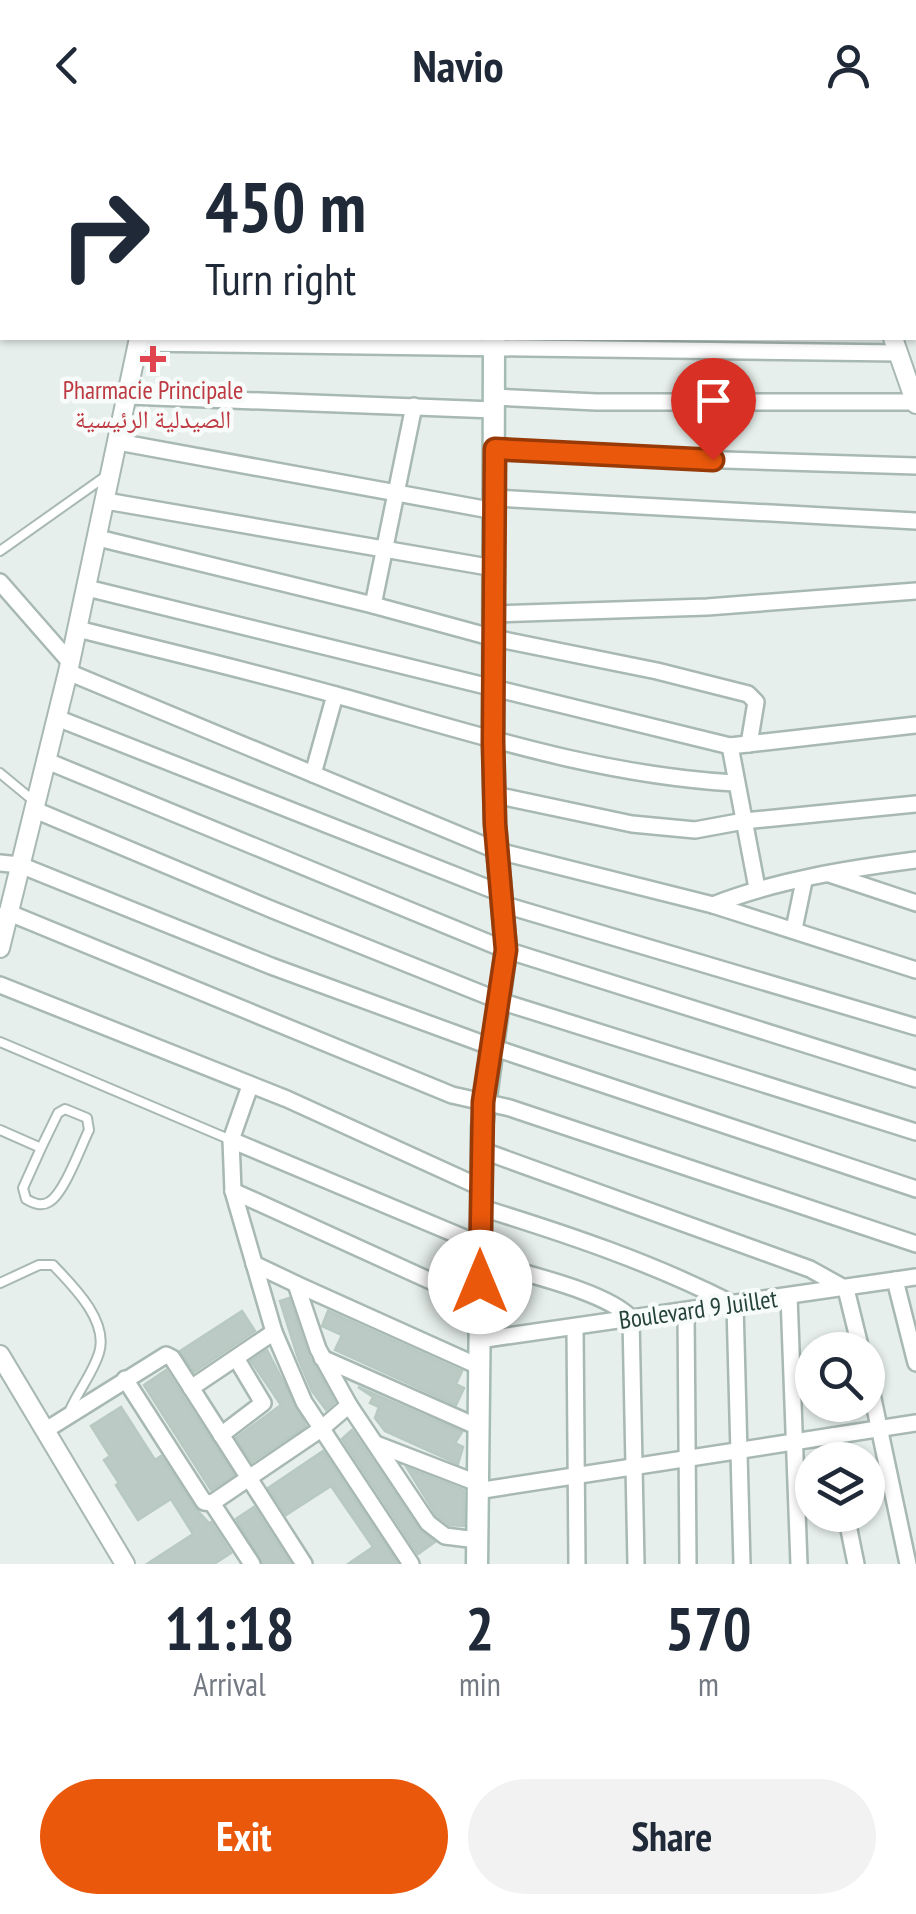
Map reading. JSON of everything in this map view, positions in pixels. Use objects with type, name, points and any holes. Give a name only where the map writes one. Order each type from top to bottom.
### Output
[{"type":"main road","points":[[477,1564],[480,1150],[483,1102],[506,950],[494,794],[494,344]]},
{"type":"street","points":[[0,948],[78,629],[128,396],[135,340]]},
{"type":"street","points":[[128,396],[414,406],[916,403],[896,345],[207,340]]},
{"type":"street","points":[[373,605],[414,406]]},
{"type":"street","points":[[118,442],[395,491],[494,504],[916,520]]},
{"type":"street","points":[[495,449],[613,457],[916,466]]},
{"type":"street","points":[[106,501],[494,568]]},
{"type":"street","points":[[98,538],[494,638],[658,671],[748,694],[756,702],[748,744]]},
{"type":"street","points":[[0,582],[69,667],[313,774],[498,851],[713,905],[916,970]]},
{"type":"street","points":[[87,588],[730,746],[916,725]]},
{"type":"street","points":[[495,614],[707,607],[916,591]]},
{"type":"street","points":[[78,629],[334,695],[493,742],[673,780],[736,783]]},
{"type":"street","points":[[313,774],[334,695]]},
{"type":"street","points":[[57,718],[504,899],[916,1027]]},
{"type":"street","points":[[730,746],[757,888]]},
{"type":"street","points":[[47,761],[506,950],[916,1079]]},
{"type":"street","points":[[494,794],[673,830],[916,804]]},
{"type":"street","points":[[36,806],[273,910],[500,1000],[916,1132]]},
{"type":"street","points":[[713,905],[757,888],[916,860]]},
{"type":"street","points":[[0,863],[20,865],[271,966],[492,1047],[916,1189]]},
{"type":"street","points":[[829,874],[916,903]]},
{"type":"street","points":[[794,929],[804,881]]},
{"type":"street","points":[[7,912],[433,1088],[510,1108],[916,1244]]},
{"type":"street","points":[[0,985],[250,1086],[480,1197],[678,1276],[735,1305],[742,1564]]},
{"type":"street","points":[[250,1086],[230,1140],[233,1191],[274,1332],[293,1382],[411,1564]]},
{"type":"street","points":[[230,1140],[480,1252],[622,1309],[632,1318],[636,1564]]},
{"type":"street","points":[[480,1150],[796,1262],[846,1289],[857,1332]]},
{"type":"street","points":[[233,1191],[479,1303]]},
{"type":"street","points":[[254,1264],[478,1366]]},
{"type":"street","name":"Boulevard 9 Juillet","points":[[479,1340],[916,1277]]},
{"type":"street","points":[[895,1280],[916,1363]]},
{"type":"street","points":[[296,1284],[322,1358],[349,1405],[435,1530],[445,1536],[477,1540]]},
{"type":"street","points":[[789,1296],[796,1442]]},
{"type":"street","points":[[686,1310],[688,1564]]},
{"type":"street","points":[[575,1328],[576,1564]]},
{"type":"street","points":[[191,1388],[274,1332]]},
{"type":"street","points":[[0,1355],[125,1564]]},
{"type":"street","points":[[46,1430],[166,1355],[304,1564]]},
{"type":"street","points":[[222,1435],[263,1403],[236,1358]]},
{"type":"street","points":[[322,1358],[478,1426]]},
{"type":"street","points":[[125,1378],[200,1500],[212,1503],[252,1564]]},
{"type":"street","points":[[212,1503],[321,1429],[349,1405]]},
{"type":"street","points":[[879,1422],[908,1564]]},
{"type":"street","points":[[801,1442],[916,1424]]},
{"type":"street","points":[[833,1436],[834,1442]]},
{"type":"street","points":[[376,1444],[478,1487],[795,1443]]},
{"type":"street","points":[[798,1532],[799,1564]]},
{"type":"street","points":[[849,1532],[856,1564]]},
{"type":"lane","points":[[0,551],[112,472]]},
{"type":"lane","points":[[0,773],[36,806]]},
{"type":"lane","points":[[0,1042],[230,1140]]},
{"type":"lane","points":[[65,1110],[87,1118],[89,1130],[58,1193],[49,1202],[37,1204],[26,1199],[23,1188],[41,1148],[58,1113],[65,1110]]},
{"type":"lane","points":[[0,1130],[41,1148]]},
{"type":"lane","points":[[0,1282],[38,1265],[53,1265],[82,1297],[102,1338],[99,1355],[68,1416]]},
{"type":"building","points":[[289,1298],[308,1354],[335,1402],[326,1410],[312,1391],[298,1358],[280,1301]]},
{"type":"building","points":[[242,1311],[255,1331],[194,1372],[180,1351]]},
{"type":"building","points":[[328,1311],[462,1371],[456,1384],[464,1388],[456,1405],[335,1350],[342,1335],[322,1326]]},
{"type":"building","points":[[267,1350],[306,1426],[252,1462],[236,1438],[281,1405],[251,1361]]},
{"type":"building","points":[[166,1370],[234,1475],[211,1490],[144,1385]]},
{"type":"building","points":[[358,1387],[462,1432],[455,1443],[463,1447],[458,1464],[385,1431],[375,1418],[379,1407],[370,1403],[373,1397]]},
{"type":"building","points":[[121,1407],[155,1460],[161,1456],[231,1553],[214,1564],[147,1564],[193,1534],[171,1499],[138,1520],[116,1485],[119,1483],[104,1460],[110,1456],[91,1426]]},
{"type":"building","points":[[352,1430],[419,1529],[435,1542],[418,1554],[342,1439]]},
{"type":"building","points":[[323,1451],[398,1564],[348,1564],[373,1547],[331,1486],[286,1515],[268,1488]]},
{"type":"building","points":[[407,1468],[464,1490],[464,1526],[449,1525],[436,1515]]},
{"type":"building","points":[[254,1507],[291,1564],[263,1564],[236,1519]]},
{"type":"place","name":"Pharmacie Principale الصيدلية الرئيسية","points":[[153,359]]},
{"type":"route","points":[[480,1282],[483,1102],[506,950],[495,824],[493,742],[495,449],[713,460]]}]
